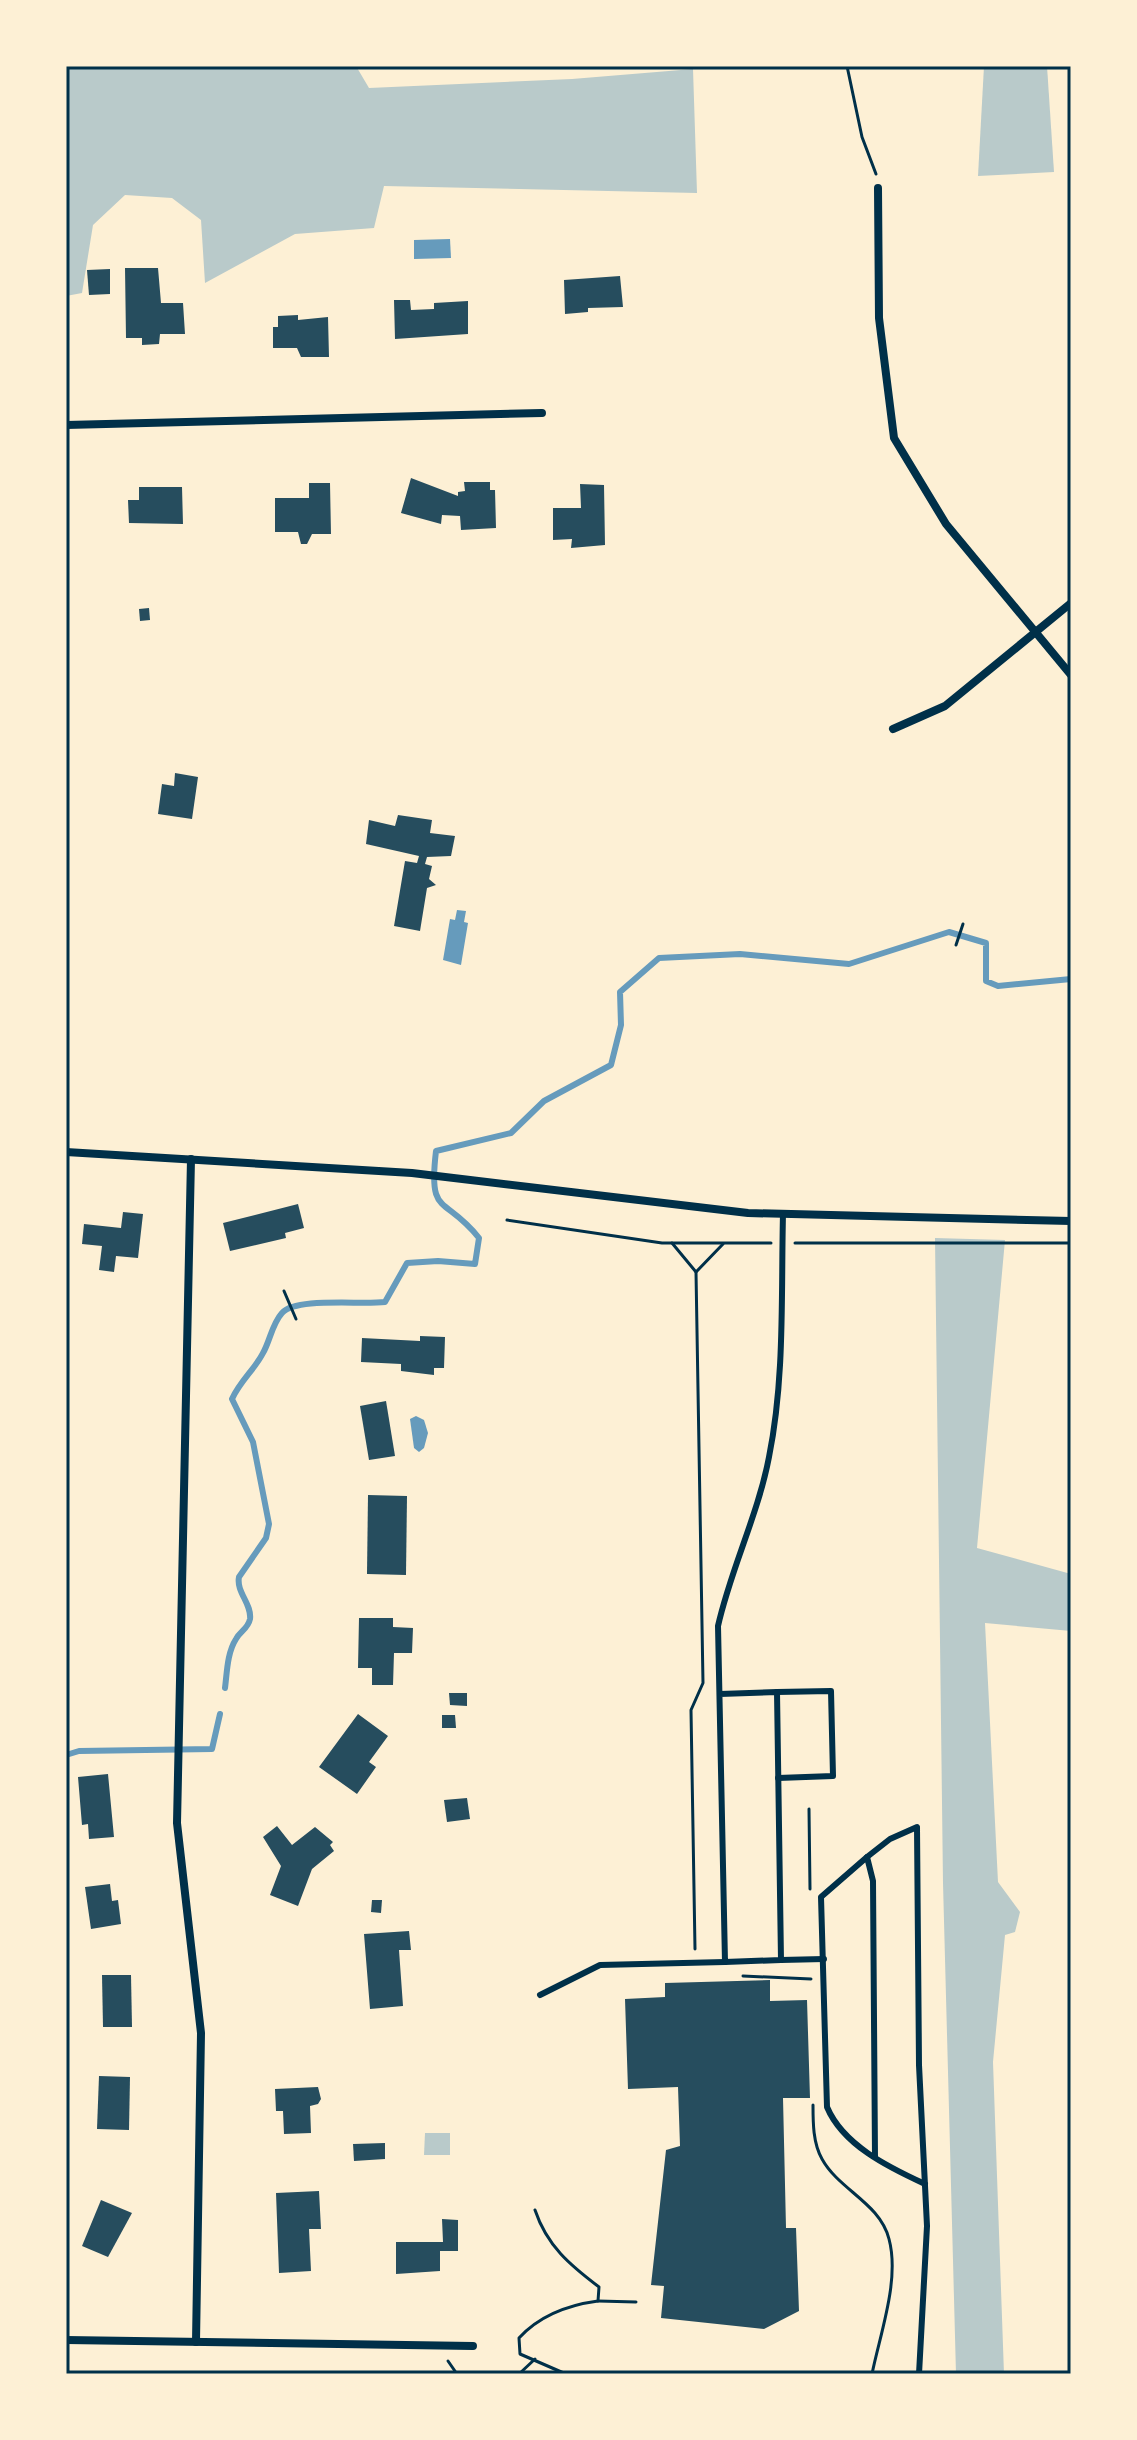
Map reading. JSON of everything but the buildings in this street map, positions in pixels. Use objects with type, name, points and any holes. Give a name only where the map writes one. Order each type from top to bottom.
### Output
[{"type":"street","points":[[878,188],[879,318],[894,438],[946,524],[1071,675]]},
{"type":"street","points":[[66,425],[542,413]]},
{"type":"street","points":[[893,729],[945,706],[1071,603]]},
{"type":"street","points":[[66,1152],[412,1173],[691,1208],[783,1214],[1071,1221]]},
{"type":"street","points":[[191,1159],[177,1823],[201,2033],[196,2342]]},
{"type":"street","points":[[66,2340],[473,2346]]},
{"type":"lane","points":[[725,1962],[718,1626],[728,1582],[759,1502],[770,1454],[781,1305],[783,1214]]},
{"type":"lane","points":[[720,1694],[831,1691],[833,1776],[778,1778]]},
{"type":"lane","points":[[777,1692],[781,1960]]},
{"type":"lane","points":[[919,2374],[927,2226],[917,1827],[890,1839],[821,1897],[827,2107],[835,2125],[875,2157],[925,2184]]},
{"type":"lane","points":[[867,1857],[873,1881],[875,2157]]},
{"type":"lane","points":[[540,1995],[600,1965],[824,1959]]},
{"type":"path","points":[[847,66],[878,188]]},
{"type":"path","points":[[956,945],[963,924]]},
{"type":"path","points":[[672,1243],[696,1272],[703,1683],[691,1710],[695,1963]]},
{"type":"path","points":[[696,1272],[724,1243]]},
{"type":"path","points":[[284,1291],[296,1319]]},
{"type":"path","points":[[741,1976],[812,1979],[825,1973]]},
{"type":"path","points":[[840,2178],[876,2212],[889,2239],[891,2275],[872,2374]]},
{"type":"path","points":[[535,2210],[543,2234],[567,2262],[599,2287],[598,2301]]},
{"type":"path","points":[[566,2374],[520,2354],[519,2338],[531,2325],[572,2305],[598,2301],[636,2302]]},
{"type":"path","points":[[519,2374],[535,2359]]},
{"type":"shaded area","points":[[66,66],[356,66],[369,88],[572,79],[693,69],[697,193],[384,186],[374,228],[295,234],[205,283],[201,220],[172,198],[125,195],[93,225],[82,293],[66,296]]},
{"type":"shaded area","points":[[984,66],[1047,66],[1054,172],[978,176]]},
{"type":"shaded area","points":[[935,1238],[1005,1240],[977,1548],[1071,1574],[1071,1631],[985,1623],[998,1882],[1020,1912],[1015,1932],[1005,1935],[993,2062],[1004,2374],[956,2374],[943,1883]]},
{"type":"shaded area","points":[[425,2133],[450,2133],[450,2155],[424,2155]]},
{"type":"water","points":[[450,239],[451,258],[414,259],[414,240]]},
{"type":"water","points":[[457,910],[466,911],[464,922],[468,923],[461,965],[443,960],[450,919],[455,920]]},
{"type":"water","points":[[416,1416],[424,1420],[428,1433],[424,1448],[419,1452],[414,1448],[410,1419]]},
{"type":"waterway","points":[[225,1688],[231,1650],[250,1619],[239,1577],[266,1538],[269,1524],[253,1442],[232,1399],[260,1359],[273,1327],[282,1313],[301,1305],[385,1302],[407,1263],[438,1261],[475,1264],[479,1238],[437,1197],[434,1172],[436,1151],[511,1133],[544,1101],[611,1065],[621,1025],[620,992],[659,958],[740,954],[849,964],[949,932],[986,943],[986,981],[998,986],[1071,979]]},
{"type":"waterway","points":[[66,1755],[79,1751],[212,1749],[220,1714]]}]
